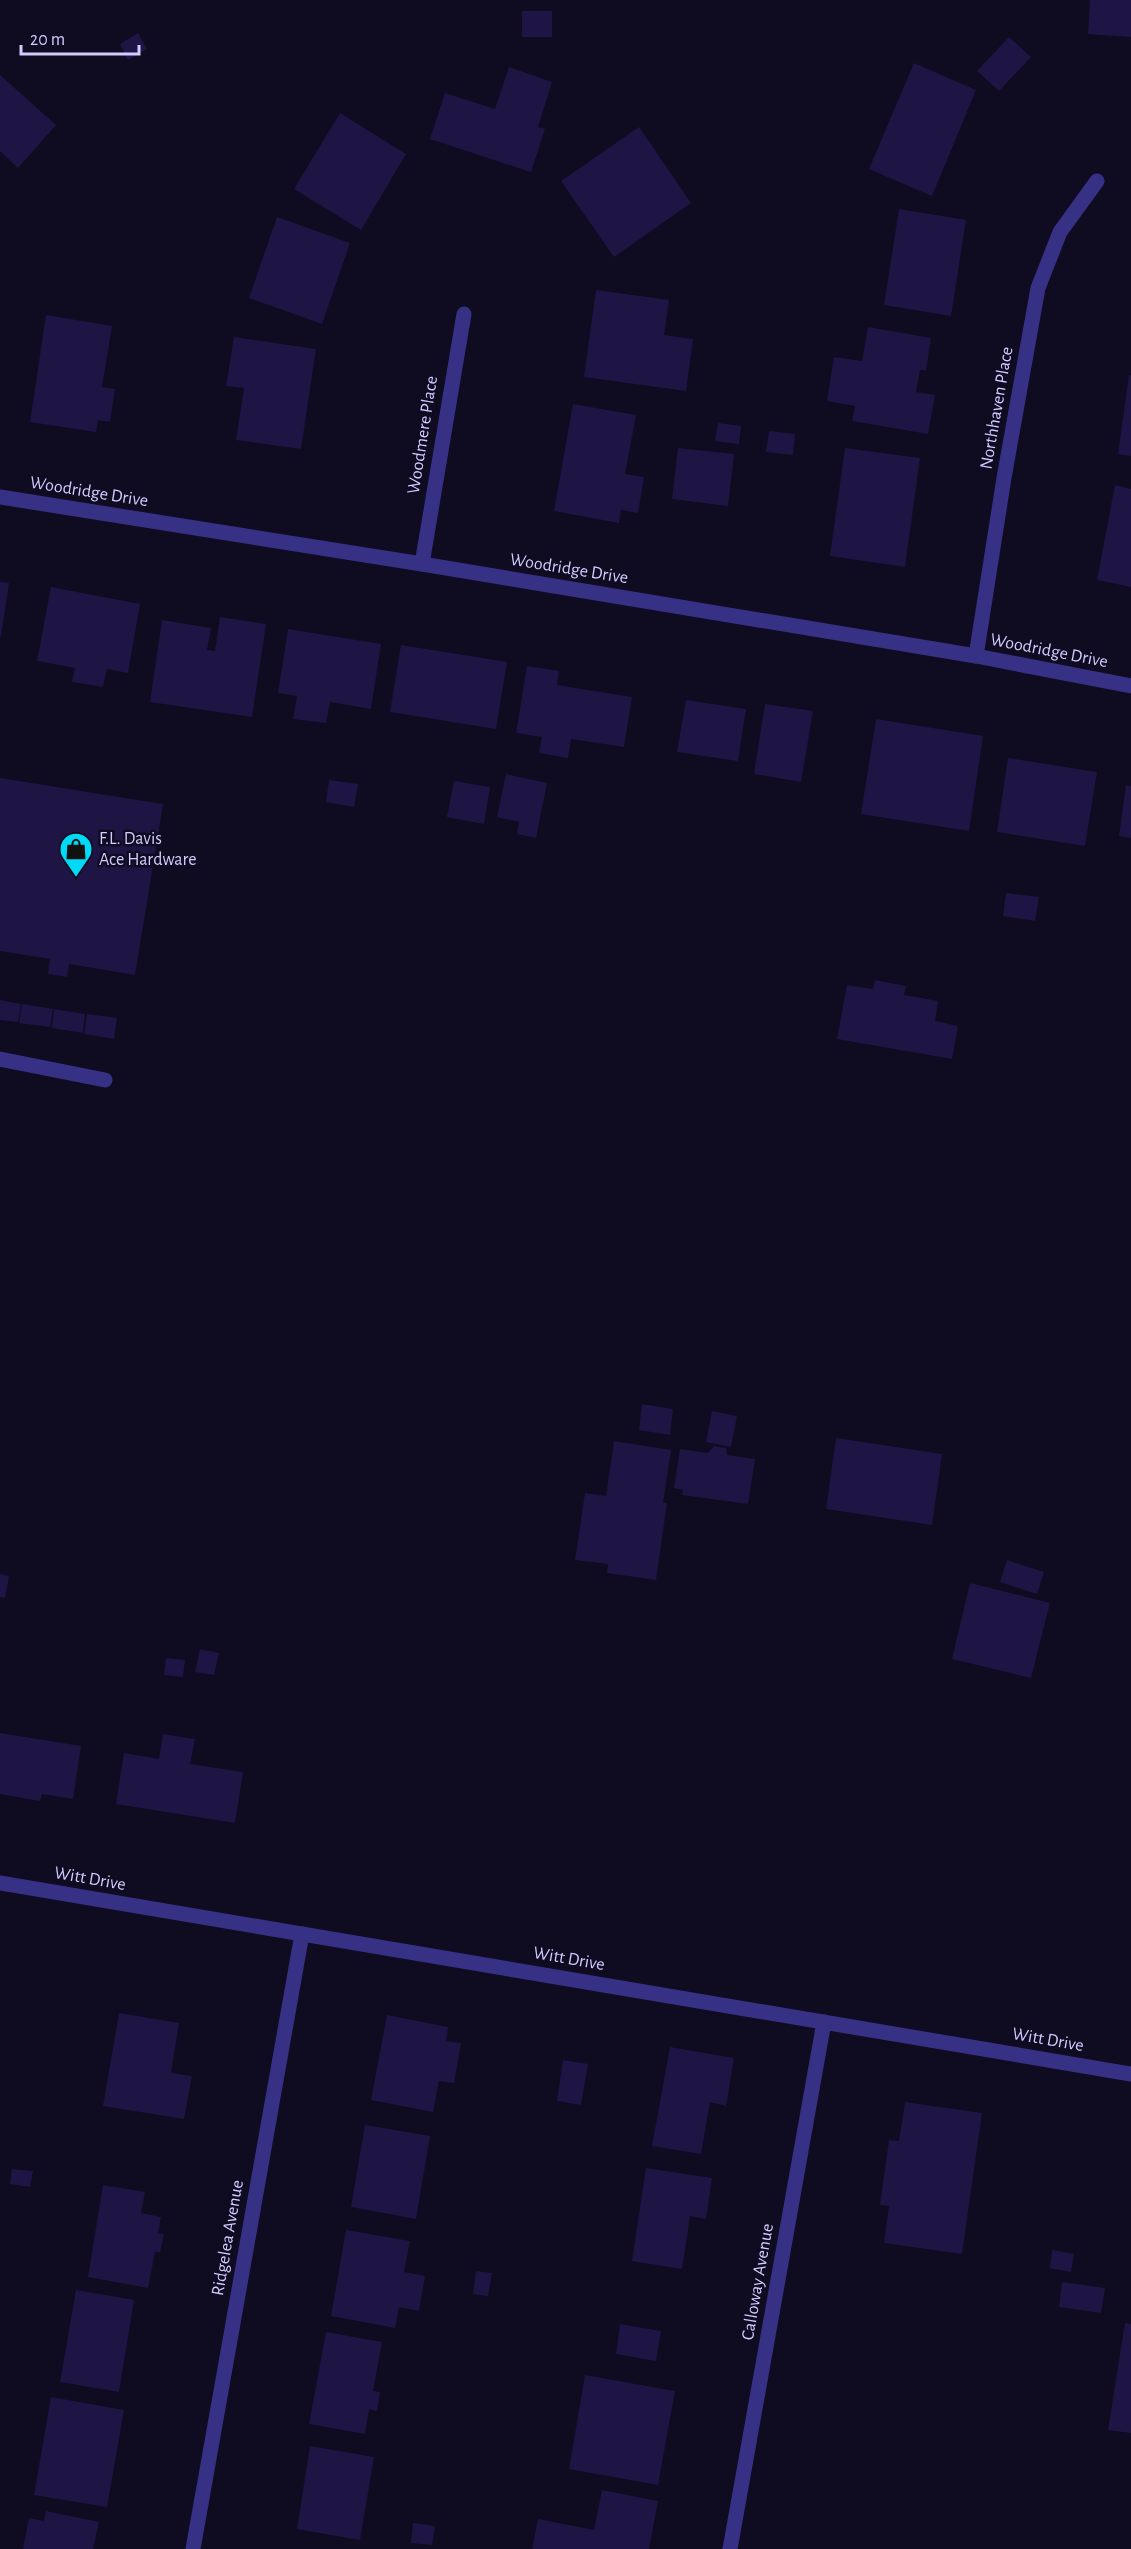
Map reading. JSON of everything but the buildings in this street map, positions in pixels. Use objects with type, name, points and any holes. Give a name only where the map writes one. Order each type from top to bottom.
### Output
[{"type":"street","name":"Northhaven Place","points":[[976,656],[1004,478],[1038,288],[1060,232],[1097,181]]},
{"type":"street","name":"Woodmere Place","points":[[422,564],[464,314]]},
{"type":"street","name":"Woodridge Drive","points":[[0,497],[976,656],[1131,686]]},
{"type":"street","points":[[0,1059],[105,1080]]},
{"type":"street","name":"Witt Drive","points":[[0,1883],[1131,2074]]},
{"type":"street","name":"Ridgelea Avenue","points":[[193,2549],[302,1934]]},
{"type":"street","name":"Calloway Avenue","points":[[730,2549],[824,2022]]},
{"type":"place","name":"F.L. Davis Ace Hardware","points":[[76,878]]}]
